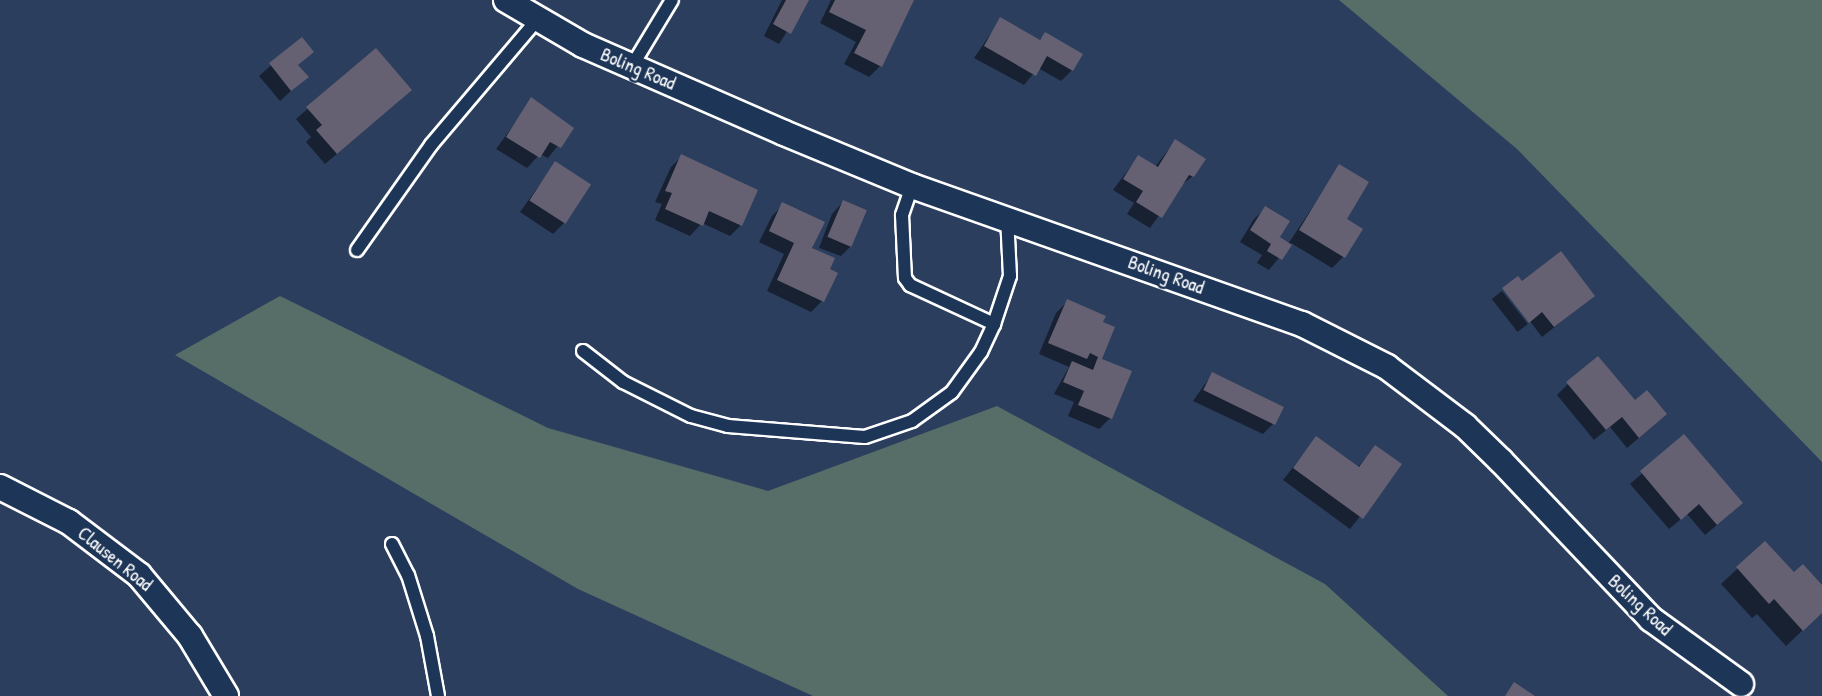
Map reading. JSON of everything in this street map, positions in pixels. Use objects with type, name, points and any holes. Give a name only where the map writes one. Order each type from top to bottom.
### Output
[{"type":"street","name":"Boling Road","points":[[506,0],[537,20],[632,66],[912,186],[1007,217],[1302,324],[1387,367],[1492,452],[1651,619],[1741,684]]},
{"type":"street","name":"Clausen Road","points":[[0,487],[69,522],[139,575],[190,636],[226,696]]},
{"type":"lane","points":[[632,66],[672,0]]},
{"type":"lane","points":[[356,250],[431,145],[537,20]]},
{"type":"lane","points":[[912,186],[902,215],[905,278],[921,290],[994,324]]},
{"type":"lane","points":[[583,351],[623,382],[691,416],[728,426],[865,437],[912,421],[952,392],[981,352],[994,324],[1010,276],[1007,217]]},
{"type":"lane","points":[[392,544],[408,575],[428,636],[438,696]]},
{"type":"green space","points":[[1339,0],[1822,0],[1822,462],[1517,149]]},
{"type":"green space","points":[[280,296],[548,428],[768,491],[997,406],[1325,584],[1448,696],[813,696],[578,589],[175,355]]},
{"type":"building","points":[[786,0],[809,0],[791,34],[773,24]]},
{"type":"building","points":[[835,0],[914,0],[882,67],[854,53],[866,30],[829,12]]},
{"type":"building","points":[[1000,17],[1040,40],[1045,32],[1083,54],[1073,71],[1047,56],[1036,76],[984,46]]},
{"type":"building","points":[[302,37],[314,52],[298,65],[309,77],[291,91],[269,63]]},
{"type":"building","points":[[376,48],[412,90],[337,154],[316,130],[322,125],[306,107]]},
{"type":"building","points":[[531,97],[574,128],[561,148],[550,142],[540,158],[506,137]]},
{"type":"building","points":[[1175,139],[1206,159],[1194,177],[1189,175],[1162,218],[1136,202],[1143,191],[1123,179],[1138,155],[1158,167]]},
{"type":"building","points":[[681,154],[758,190],[742,226],[709,211],[703,226],[665,209],[672,193],[665,191]]},
{"type":"building","points":[[555,161],[591,184],[565,224],[529,200]]},
{"type":"building","points":[[1339,164],[1369,182],[1347,219],[1363,229],[1345,258],[1299,230]]},
{"type":"building","points":[[843,200],[867,210],[851,247],[827,237]]},
{"type":"building","points":[[782,202],[825,222],[812,248],[835,258],[830,269],[838,273],[824,302],[777,280],[794,243],[769,231]]},
{"type":"building","points":[[1265,206],[1290,221],[1280,237],[1292,245],[1282,260],[1267,251],[1271,244],[1250,230]]},
{"type":"building","points":[[1561,251],[1595,296],[1554,327],[1542,312],[1529,323],[1502,288],[1518,276],[1522,281]]},
{"type":"building","points":[[1067,299],[1106,316],[1103,322],[1115,327],[1102,359],[1132,371],[1112,419],[1078,405],[1084,391],[1063,382],[1072,361],[1093,370],[1098,357],[1090,353],[1087,359],[1048,343]]},
{"type":"building","points":[[1598,356],[1635,400],[1647,390],[1667,414],[1639,438],[1622,417],[1606,430],[1566,382]]},
{"type":"building","points":[[1212,372],[1284,407],[1275,425],[1203,390]]},
{"type":"building","points":[[1684,434],[1743,503],[1717,525],[1699,504],[1681,520],[1640,471]]},
{"type":"building","points":[[1316,436],[1359,467],[1375,445],[1402,464],[1363,519],[1293,468]]},
{"type":"building","points":[[1765,541],[1794,572],[1803,564],[1822,585],[1822,613],[1803,631],[1774,599],[1769,604],[1736,567]]},
{"type":"building","points":[[1514,682],[1535,696],[1505,696]]}]
